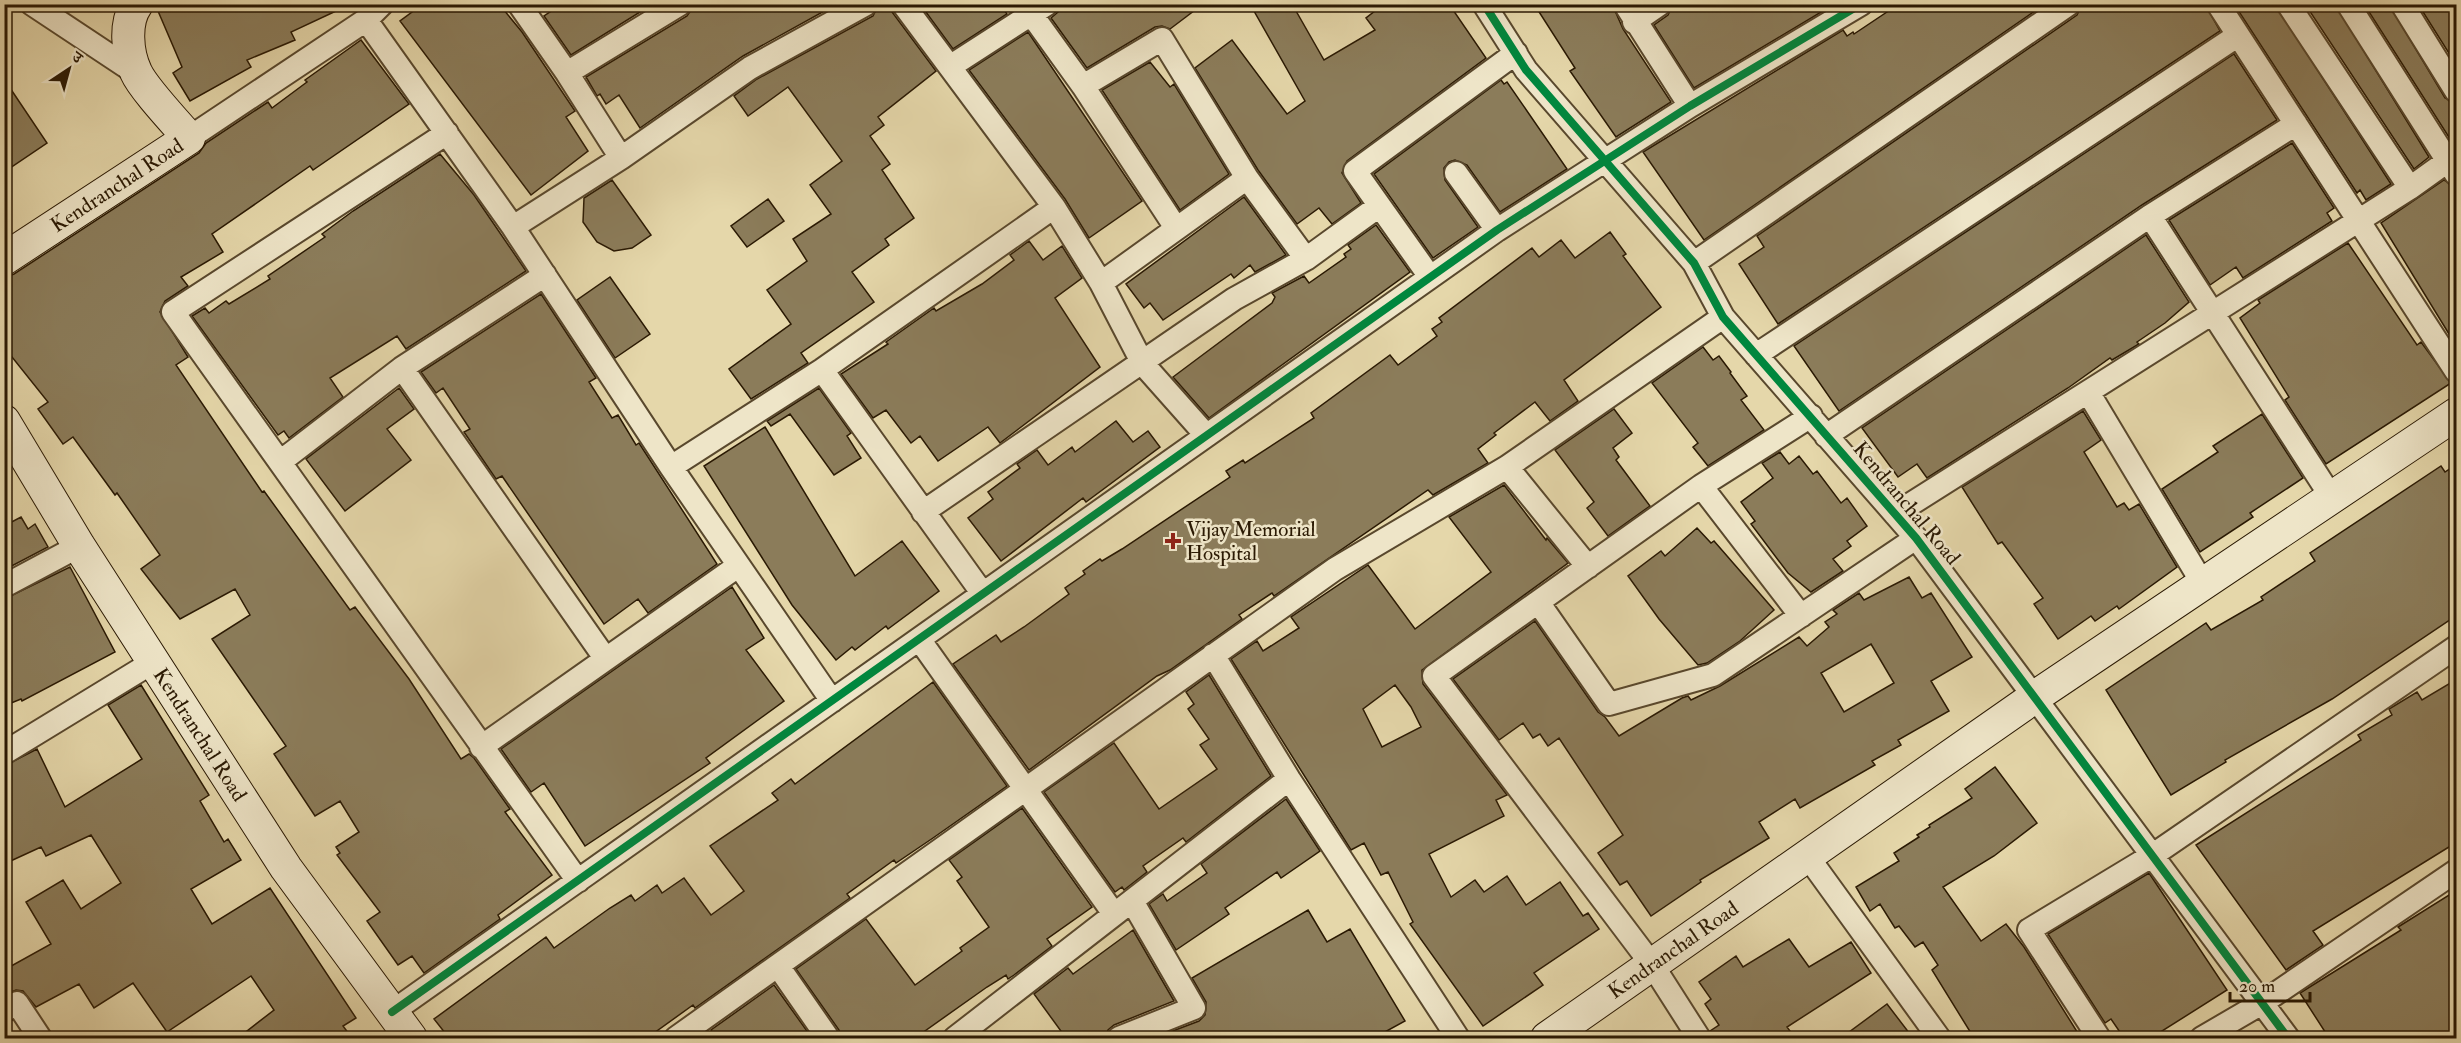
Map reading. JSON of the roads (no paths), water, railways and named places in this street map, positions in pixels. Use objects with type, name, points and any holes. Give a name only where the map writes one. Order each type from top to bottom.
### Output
[{"type":"street","points":[[32,4],[136,73]]},
{"type":"street","name":"Kendranchal Road","points":[[4,259],[189,138],[136,73],[128,35],[133,11],[137,4]]},
{"type":"street","points":[[567,73],[680,4]]},
{"type":"street","points":[[513,227],[621,158],[750,68],[866,4]]},
{"type":"street","points":[[903,4],[1054,207],[1101,283],[1143,364],[1206,435]]},
{"type":"street","name":"Kendranchal Road","points":[[1484,4],[1550,99],[1694,263],[1723,317],[1916,538],[2036,696],[2288,1038]]},
{"type":"street","points":[[1660,4],[1630,13],[1690,106]]},
{"type":"street","points":[[393,1012],[1497,230],[1690,106],[1861,4]]},
{"type":"street","points":[[1694,263],[2069,4]]},
{"type":"street","points":[[2218,4],[2457,371]]},
{"type":"street","points":[[2288,4],[2410,188]]},
{"type":"street","points":[[1894,514],[2088,393],[2358,219],[2454,163],[2348,4]]},
{"type":"street","points":[[2402,4],[2457,91]]},
{"type":"street","points":[[527,7],[621,158]]},
{"type":"street","points":[[951,66],[1035,8],[1176,228]]},
{"type":"street","points":[[189,138],[374,12],[447,133],[513,227],[738,566],[832,701]]},
{"type":"street","points":[[1756,355],[2237,36]]},
{"type":"street","points":[[1083,86],[1162,39],[1247,178],[1306,259]]},
{"type":"street","points":[[1430,277],[1355,171],[1516,53]]},
{"type":"street","points":[[1826,436],[2150,216],[2296,124]]},
{"type":"street","points":[[447,133],[173,312],[578,881]]},
{"type":"street","points":[[1456,172],[1497,230]]},
{"type":"street","points":[[1101,283],[1247,178]]},
{"type":"street","points":[[923,512],[1143,364],[1234,299],[1306,259],[1379,206]]},
{"type":"street","points":[[671,467],[822,370],[1054,207]]},
{"type":"street","points":[[2150,216],[2210,313],[2332,498]]},
{"type":"street","points":[[280,462],[402,368],[545,275]]},
{"type":"street","points":[[676,1038],[1335,569],[1507,467],[1723,317]]},
{"type":"street","points":[[402,368],[605,658]]},
{"type":"street","points":[[822,370],[982,594]]},
{"type":"street","points":[[2088,393],[2203,584]]},
{"type":"street","name":"Kendranchal Road","points":[[1547,1038],[2036,696],[2457,414]]},
{"type":"street","points":[[1699,1038],[1653,966],[1434,676],[1701,486],[1811,416]]},
{"type":"street","name":"Kendranchal Road","points":[[4,421],[78,546],[286,868],[411,1038]]},
{"type":"street","points":[[1507,467],[1588,567]]},
{"type":"street","points":[[1701,486],[1802,616]]},
{"type":"street","points":[[1538,602],[1609,704],[1713,675],[1916,538]]},
{"type":"street","points":[[4,586],[78,546]]},
{"type":"street","points":[[481,747],[738,566]]},
{"type":"street","points":[[920,639],[1026,788],[1123,908],[1194,1008],[1119,1038]]},
{"type":"street","points":[[2099,1038],[2029,930],[2153,855],[2457,647]]},
{"type":"street","points":[[1213,655],[1289,779],[1458,1038]]},
{"type":"street","points":[[4,753],[153,662]]},
{"type":"street","points":[[955,1038],[1289,779]]},
{"type":"street","points":[[1808,857],[1940,1038]]},
{"type":"street","points":[[2202,1038],[2262,1003],[2457,871]]},
{"type":"street","points":[[778,966],[828,1038]]},
{"type":"street","points":[[4,1011],[17,1003],[40,1038]]},
{"type":"place","name":"Vijay Memorial Hospital","points":[[1173,541]]}]
